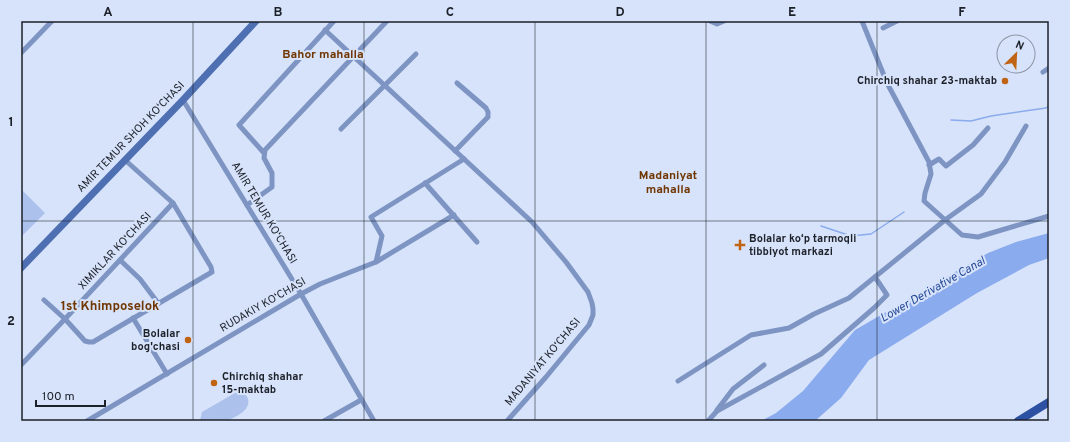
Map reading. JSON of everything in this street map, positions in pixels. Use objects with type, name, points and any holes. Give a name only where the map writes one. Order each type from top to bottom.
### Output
[{"type":"main road","name":"AMIR TEMUR SHOH KO‘CHASI","points":[[21,268],[183,100],[256,21]]},
{"type":"main road","points":[[1018,421],[1049,402]]},
{"type":"main road","points":[[1028,421],[1049,408]]},
{"type":"street","points":[[21,53],[52,21]]},
{"type":"street","points":[[247,205],[272,187],[272,173],[264,158],[264,153],[239,125],[334,21]]},
{"type":"street","points":[[264,153],[388,21]]},
{"type":"street","points":[[710,21],[716,24],[724,21]]},
{"type":"street","points":[[862,21],[887,83],[929,162],[931,174],[924,193],[924,201],[962,235],[978,237],[1049,216]]},
{"type":"street","points":[[883,28],[897,21]]},
{"type":"street","points":[[325,30],[464,159],[371,217],[382,236],[376,262]]},
{"type":"street","points":[[341,129],[416,54]]},
{"type":"street","points":[[1043,72],[1049,68]]},
{"type":"street","points":[[455,151],[488,117],[486,108],[457,83]]},
{"type":"street","name":"AMIR TEMUR KO‘CHASI","points":[[183,100],[301,294],[374,421]]},
{"type":"street","points":[[678,381],[751,336],[789,328],[814,314],[849,298],[945,220],[981,194],[1005,162],[1026,126]]},
{"type":"street","points":[[929,165],[940,159],[946,166],[973,145],[988,128]]},
{"type":"street","name":"MADANIYAT KO‘CHASI","points":[[464,159],[532,222],[566,262],[588,292],[593,309],[589,325],[507,421]]},
{"type":"street","points":[[44,300],[65,319],[85,341],[93,342],[212,272],[211,267],[173,203],[125,160]]},
{"type":"street","points":[[425,183],[438,200],[454,215],[477,242]]},
{"type":"street","name":"XIMIKLAR KO‘CHASI","points":[[21,365],[173,203]]},
{"type":"street","name":"RUDAKIY KO‘CHASI","points":[[87,421],[301,294],[320,284],[376,262],[454,215]]},
{"type":"street","points":[[120,260],[140,279],[158,303]]},
{"type":"street","points":[[717,411],[821,354],[887,295],[875,277]]},
{"type":"street","points":[[134,318],[167,374]]},
{"type":"street","points":[[708,421],[733,389],[764,365]]},
{"type":"street","points":[[324,421],[361,400]]},
{"type":"shaded area","points":[[21,189],[45,213],[21,237]]},
{"type":"shaded area","points":[[239,392],[245,394],[248,399],[245,410],[235,417],[225,421],[200,421],[202,412]]},
{"type":"water","name":"Lower Derivative Canal","points":[[1049,233],[1049,258],[1029,265],[977,293],[869,360],[841,398],[815,421],[761,421],[776,413],[803,391],[855,330],[988,253],[1016,242]]},
{"type":"waterway","points":[[951,120],[971,121],[991,116],[1046,108],[1049,106]]},
{"type":"waterway","points":[[821,226],[851,236],[871,234],[904,212]]},
{"type":"place","name":"Chirchiq shahar 23-maktab","points":[[1005,81]]},
{"type":"place","name":"Bolalar ko‘p tarmoqli tibbiyot markazi","points":[[740,245]]},
{"type":"place","name":"Bolalar bog'chasi","points":[[188,340]]},
{"type":"place","name":"Chirchiq shahar 15-maktab","points":[[214,383]]},
{"type":"district","name":"Bahor mahalla","points":[[323,55]]},
{"type":"district","name":"Madaniyat mahalla","points":[[668,183]]},
{"type":"district","name":"1st Khimposelok","points":[[110,307]]}]
